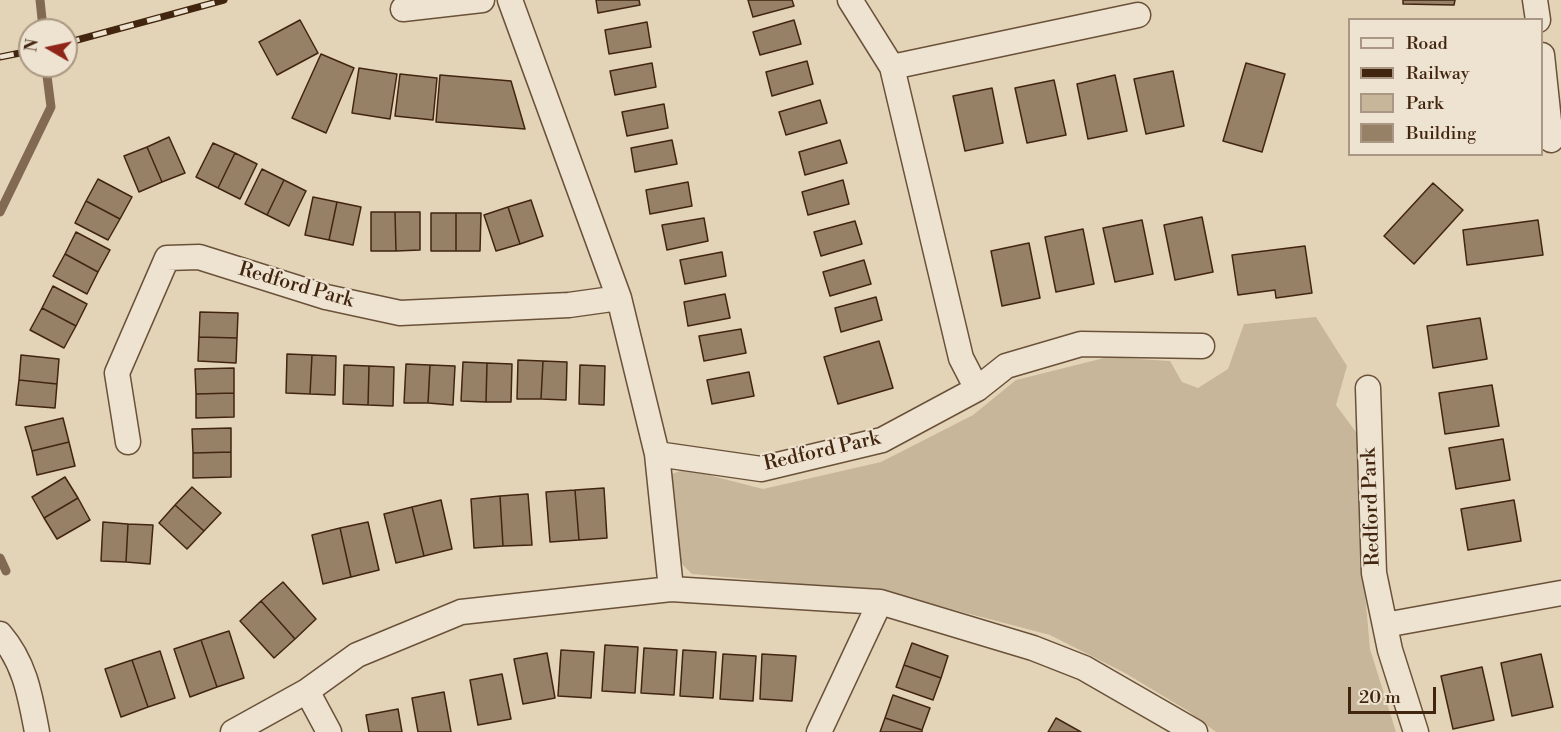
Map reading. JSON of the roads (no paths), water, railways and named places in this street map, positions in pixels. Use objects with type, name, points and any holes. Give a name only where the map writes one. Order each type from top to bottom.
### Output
[{"type":"street","points":[[403,9],[482,0]]},
{"type":"street","points":[[510,0],[620,298],[657,454],[671,589]]},
{"type":"street","points":[[850,0],[892,68],[961,358],[977,389]]},
{"type":"street","points":[[1535,0],[1538,18]]},
{"type":"street","points":[[892,68],[1137,15]]},
{"type":"street","points":[[1543,64],[1551,140]]},
{"type":"street","name":"Redford Park","points":[[128,441],[117,373],[166,258],[199,257],[326,297],[400,313],[569,305],[620,298]]},
{"type":"street","name":"Redford Park","points":[[657,454],[761,469],[882,440],[977,389],[1006,366],[1081,344],[1202,346]]},
{"type":"street","name":"Redford Park","points":[[1368,388],[1374,573],[1390,650],[1416,732]]},
{"type":"street","points":[[233,732],[307,691],[357,655],[461,612],[671,589],[880,602],[1033,648],[1084,668],[1182,729]]},
{"type":"street","points":[[1385,625],[1561,593]]},
{"type":"street","points":[[819,732],[880,602]]},
{"type":"street","points":[[0,634],[14,650],[29,690],[37,732]]},
{"type":"street","points":[[307,691],[329,732]]},
{"type":"waterway","points":[[40,0],[42,18]]},
{"type":"waterway","points":[[0,212],[51,107],[47,78]]},
{"type":"waterway","points":[[0,558],[6,571]]},
{"type":"railway","points":[[78,40],[224,0]]},
{"type":"railway","points":[[0,57],[18,53]]}]
